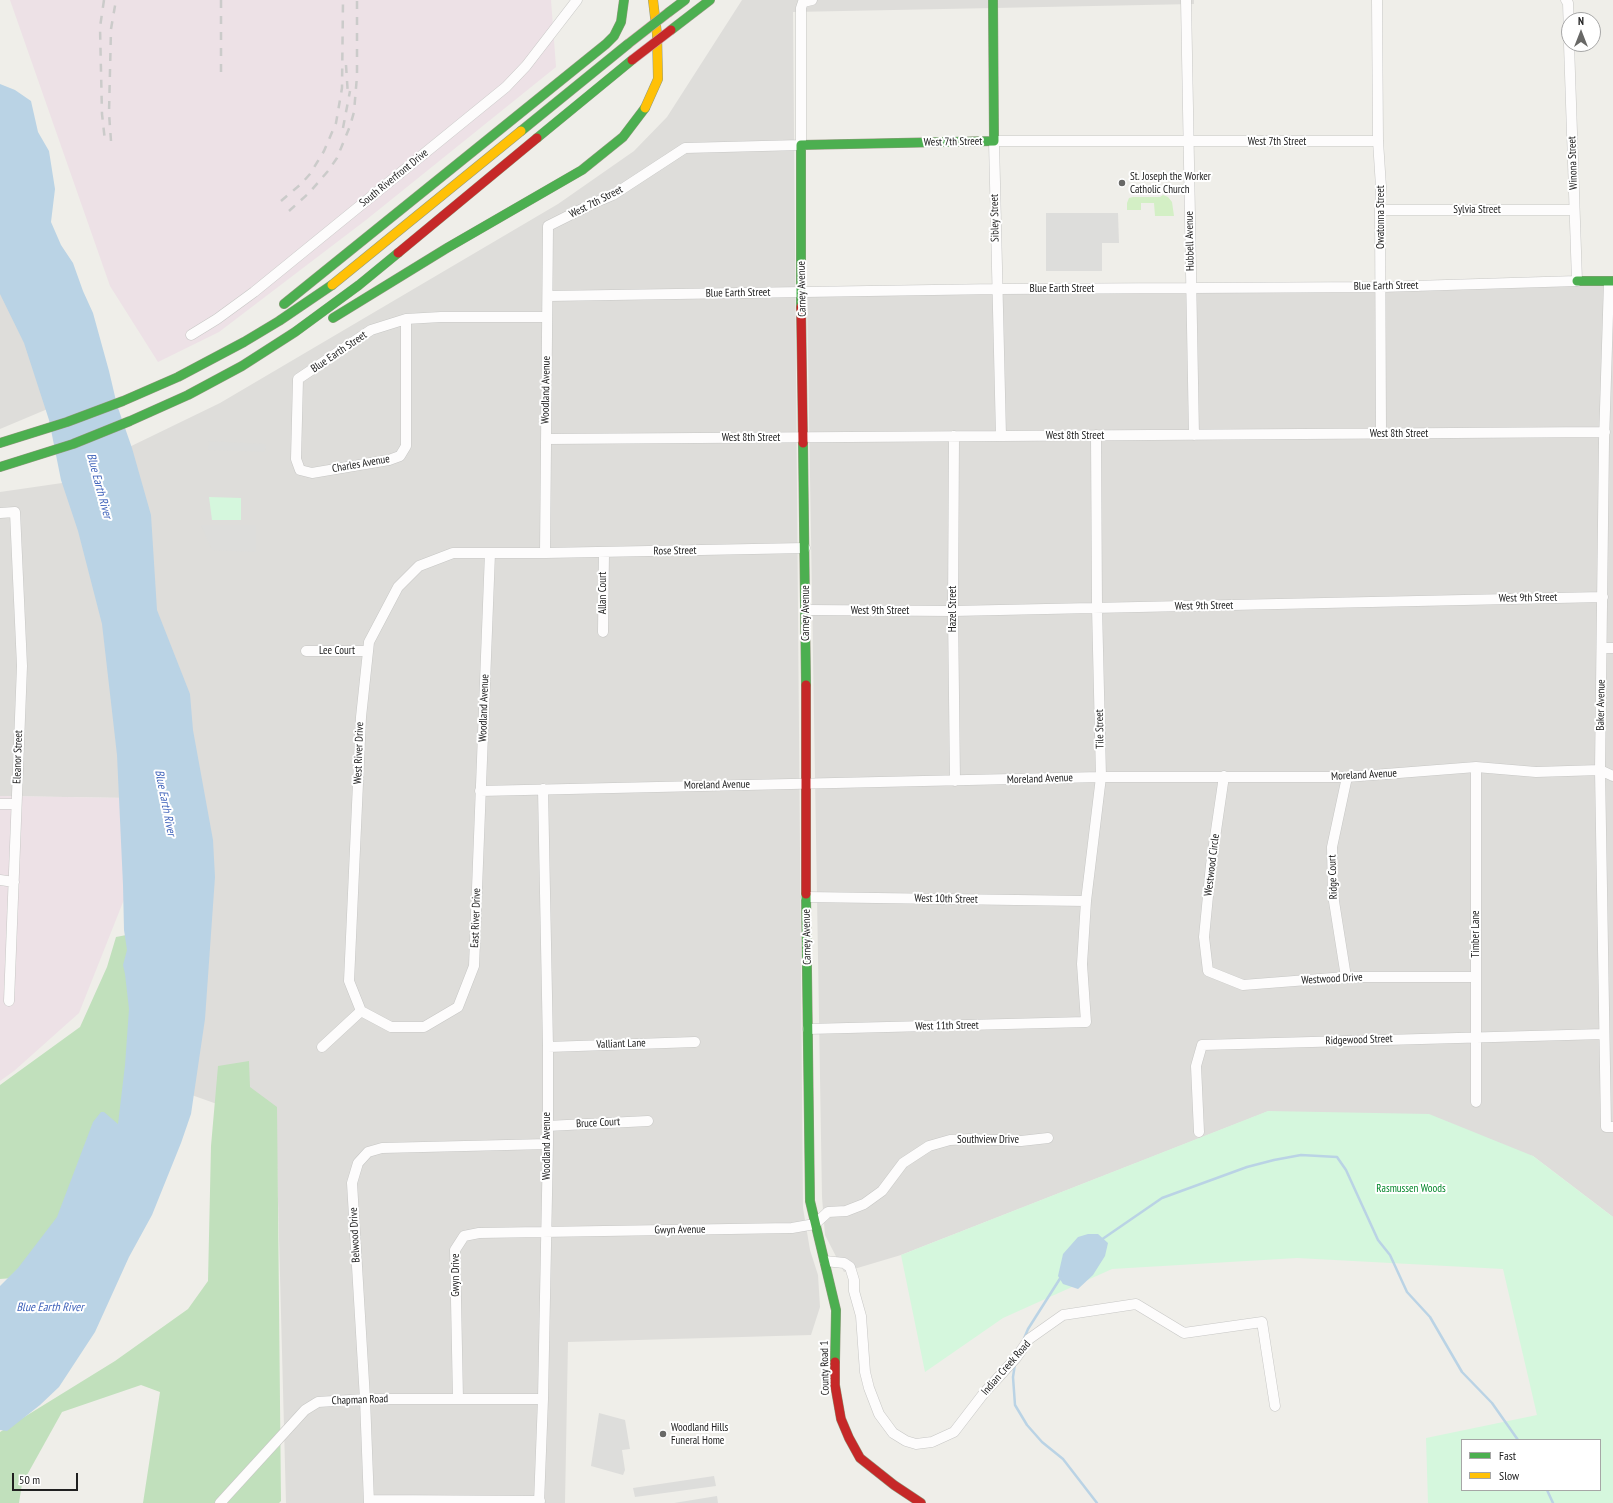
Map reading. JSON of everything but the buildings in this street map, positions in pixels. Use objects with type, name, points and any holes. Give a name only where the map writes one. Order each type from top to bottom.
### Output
[{"type":"main road","points":[[276,310],[314,281],[606,44],[614,36],[621,22],[624,0]]},
{"type":"main road","points":[[0,467],[73,444],[116,427],[188,395],[321,325],[448,248],[582,170],[623,137],[645,108],[658,79],[657,34],[653,0]]},
{"type":"main road","points":[[0,443],[67,422],[123,401],[178,377],[206,363],[279,321],[359,265],[628,44],[685,0]]},
{"type":"main road","points":[[242,366],[296,332],[359,285],[632,60],[710,0]]},
{"type":"main road","name":"Sibley Street","points":[[994,0],[994,141]]},
{"type":"main road","points":[[613,2],[621,22]]},
{"type":"main road","name":"West 7th Street","points":[[801,144],[994,141]]},
{"type":"main road","name":"Carney Avenue","points":[[801,144],[801,292],[806,610],[806,897],[809,1174],[810,1201],[815,1224]]},
{"type":"main road","points":[[1577,281],[1611,282]]},
{"type":"main road","points":[[206,363],[264,320]]},
{"type":"main road","name":"County Road 1","points":[[815,1224],[836,1310],[835,1385],[844,1426],[860,1458],[894,1485],[921,1503]]},
{"type":"street","name":"Hubbell Avenue","points":[[1186,0],[1194,435]]},
{"type":"street","name":"Owatonna Street","points":[[1377,0],[1378,141],[1381,187],[1381,434]]},
{"type":"street","points":[[1566,0],[1568,3],[1568,12]]},
{"type":"street","name":"South Riverfront Drive","points":[[190,335],[216,319],[254,292],[506,87],[526,66],[574,1]]},
{"type":"street","name":"Carney Avenue","points":[[801,144],[801,8],[808,1]]},
{"type":"street","name":"Winona Street","points":[[1569,52],[1577,281]]},
{"type":"street","name":"West 7th Street","points":[[994,141],[1378,141]]},
{"type":"street","name":"Sibley Street","points":[[994,141],[1001,436]]},
{"type":"street","name":"West 7th Street","points":[[548,226],[594,203],[613,196],[685,148],[801,144]]},
{"type":"street","name":"Sylvia Street","points":[[1380,210],[1574,210]]},
{"type":"street","name":"Woodland Avenue","points":[[545,553],[548,226]]},
{"type":"street","name":"Blue Earth Street","points":[[548,296],[997,289],[1381,287],[1577,281]]},
{"type":"street","name":"Baker Avenue","points":[[1610,1127],[1608,1056],[1604,1034],[1600,770],[1605,432],[1611,282]]},
{"type":"street","name":"Blue Earth Street","points":[[298,379],[372,330],[406,320],[441,317],[547,317]]},
{"type":"street","name":"Charles Avenue","points":[[298,379],[296,459],[300,470],[312,473],[389,460],[400,456],[406,446],[406,320]]},
{"type":"street","name":"West 8th Street","points":[[546,439],[1605,432]]},
{"type":"street","name":"Tile Street","points":[[1086,1022],[1082,964],[1086,901],[1101,777],[1097,607],[1096,435]]},
{"type":"street","name":"Hazel Street","points":[[954,436],[953,611],[955,781]]},
{"type":"street","name":"Eleanor Street","points":[[0,513],[15,512],[22,666],[9,1001]]},
{"type":"street","name":"Rose Street","points":[[545,553],[805,548]]},
{"type":"street","name":"West River Drive","points":[[361,1011],[349,981],[361,717],[370,642],[398,587],[419,566],[453,553],[545,553]]},
{"type":"street","name":"Woodland Avenue","points":[[480,791],[490,553]]},
{"type":"street","name":"Allan Court","points":[[603,632],[604,553]]},
{"type":"street","name":"West 9th Street","points":[[806,610],[953,611],[1603,597]]},
{"type":"street","points":[[1602,648],[1613,648]]},
{"type":"street","name":"Lee Court","points":[[306,650],[368,651]]},
{"type":"street","name":"Moreland Avenue","points":[[480,791],[1101,777],[1347,777],[1476,767],[1536,772],[1600,770]]},
{"type":"street","name":"Timber Lane","points":[[1476,767],[1476,1102]]},
{"type":"street","points":[[1600,770],[1613,776]]},
{"type":"street","name":"Westwood Circle","points":[[1206,954],[1204,937],[1224,776]]},
{"type":"street","name":"Ridge Court","points":[[1346,977],[1333,895],[1332,846],[1347,777]]},
{"type":"street","name":"Woodland Avenue","points":[[539,1502],[543,1399],[548,1144],[548,1047],[543,789]]},
{"type":"street","name":"East River Drive","points":[[361,1011],[391,1028],[424,1027],[458,1006],[474,966],[480,791]]},
{"type":"street","points":[[0,804],[16,804]]},
{"type":"street","points":[[0,880],[14,882]]},
{"type":"street","name":"West 10th Street","points":[[806,897],[1086,901]]},
{"type":"street","name":"Westwood Drive","points":[[1206,954],[1208,971],[1244,985],[1346,977],[1476,977]]},
{"type":"street","points":[[322,1046],[361,1011]]},
{"type":"street","name":"West 11th Street","points":[[808,1029],[1086,1022]]},
{"type":"street","name":"Ridgewood Street","points":[[1199,1132],[1196,1066],[1202,1045],[1604,1034]]},
{"type":"street","name":"Valliant Lane","points":[[548,1047],[695,1042]]},
{"type":"street","name":"Bruce Court","points":[[547,1126],[648,1121]]},
{"type":"street","name":"Southview Drive","points":[[815,1224],[828,1212],[846,1211],[864,1204],[882,1191],[903,1163],[929,1146],[950,1140],[970,1139],[1021,1141],[1048,1138]]},
{"type":"street","name":"Belwood Drive","points":[[369,1501],[365,1399],[352,1183],[358,1163],[368,1152],[382,1148],[548,1144]]},
{"type":"street","name":"Gwyn Avenue","points":[[546,1232],[792,1228],[815,1224]]},
{"type":"street","name":"Gwyn Drive","points":[[458,1399],[455,1250],[464,1236],[479,1233],[546,1232]]},
{"type":"street","name":"Indian Creek Road","points":[[825,1261],[844,1263],[850,1267],[854,1280],[854,1291],[861,1316],[865,1372],[869,1388],[879,1414],[893,1433],[906,1441],[924,1444],[954,1432],[984,1393],[1016,1358],[1029,1339],[1063,1315],[1136,1304],[1184,1333],[1262,1322],[1275,1406]]},
{"type":"street","name":"Chapman Road","points":[[220,1503],[305,1410],[318,1402],[365,1399],[543,1399]]},
{"type":"street","points":[[369,1501],[539,1502]]},
{"type":"shaded area","points":[[10,0],[551,0],[556,67],[366,220],[219,332],[158,362],[110,286]]},
{"type":"shaded area","points":[[742,0],[1194,0],[1194,4],[793,12],[803,1208],[810,1250],[818,1275],[820,1307],[811,1335],[568,1342],[565,1503],[286,1503],[276,1125],[186,1093],[119,452],[220,403],[558,204],[634,151],[667,117]]},
{"type":"shaded area","points":[[1046,213],[1118,213],[1119,243],[1102,243],[1102,271],[1046,271]]},
{"type":"shaded area","points":[[0,248],[57,405],[0,429]]},
{"type":"shaded area","points":[[1613,284],[1613,1217],[1533,1156],[1269,1111],[901,1255],[844,1272],[825,1235],[822,1197],[807,296]]},
{"type":"shaded area","points":[[209,441],[266,444],[265,452],[208,450]]},
{"type":"shaded area","points":[[69,482],[118,648],[127,798],[0,796],[0,492]]},
{"type":"shaded area","points":[[201,525],[256,525],[256,552],[212,550]]},
{"type":"shaded area","points":[[0,796],[127,798],[129,887],[79,1013],[14,1071],[0,1081]]},
{"type":"shaded area","points":[[599,1413],[625,1420],[630,1449],[622,1450],[625,1470],[623,1475],[591,1466]]},
{"type":"shaded area","points":[[714,1476],[716,1486],[635,1497],[633,1488]]},
{"type":"shaded area","points":[[717,1496],[718,1503],[674,1503]]},
{"type":"green space","points":[[1163,195],[1168,197],[1172,202],[1174,216],[1155,216],[1154,203],[1141,203],[1141,210],[1127,210],[1129,198],[1160,197]]},
{"type":"green space","points":[[209,497],[241,498],[241,520],[212,520]]},
{"type":"green space","points":[[142,932],[141,1101],[39,1276],[0,1279],[0,1085],[80,1027],[107,967],[116,937]]},
{"type":"green space","points":[[249,1061],[250,1087],[277,1107],[281,1501],[279,1503],[143,1503],[160,1392],[141,1385],[62,1412],[22,1484],[19,1503],[0,1503],[0,1432],[115,1361],[188,1309],[208,1281],[211,1146],[218,1066]]},
{"type":"green space","name":"Rasmussen Woods","points":[[1268,1111],[1429,1114],[1533,1156],[1613,1217],[1613,1503],[1428,1503],[1426,1438],[1537,1415],[1503,1269],[1297,1258],[1112,1269],[1003,1318],[925,1372],[901,1255]]},
{"type":"water","name":"Blue Earth River","points":[[0,84],[15,90],[31,101],[38,132],[49,151],[55,189],[51,222],[61,245],[73,263],[93,313],[117,405],[132,448],[151,515],[157,610],[190,694],[193,730],[213,840],[215,877],[205,1019],[191,1114],[181,1143],[152,1215],[129,1257],[95,1332],[59,1387],[40,1405],[7,1431],[0,1430],[0,1286],[18,1268],[57,1217],[93,1122],[101,1112],[104,1112],[118,1124],[125,1065],[129,1009],[123,965],[127,950],[124,930],[117,755],[102,624],[78,531],[61,480],[49,420],[24,343],[0,294]]},
{"type":"water","points":[[1088,1234],[1098,1234],[1108,1243],[1105,1256],[1093,1275],[1078,1289],[1063,1284],[1058,1276],[1063,1254],[1078,1237]]},
{"type":"waterway","points":[[1101,1240],[1162,1198],[1247,1167],[1301,1155],[1337,1157],[1346,1170],[1378,1240],[1390,1255],[1407,1292],[1430,1317],[1462,1372],[1492,1403],[1517,1439]]},
{"type":"waterway","points":[[1023,1341],[1028,1329],[1061,1277]]},
{"type":"waterway","points":[[1015,1364],[1013,1377],[1015,1405],[1027,1425],[1042,1442],[1063,1459],[1097,1503]]},
{"type":"waterway","points":[[1547,1491],[1553,1503]]},
{"type":"railway","points":[[104,0],[100,27],[102,114],[105,141]]},
{"type":"railway","points":[[111,141],[109,113],[111,29],[116,0]]},
{"type":"railway","points":[[221,0],[221,79]]},
{"type":"railway","points":[[281,201],[310,174],[324,151],[336,123],[342,88],[343,0]]},
{"type":"railway","points":[[289,211],[309,193],[328,171],[337,158],[350,126],[354,112],[357,76],[357,0]]},
{"type":"railway","points":[[346,65],[348,96]]},
{"type":"railway","points":[[343,128],[350,91]]},
{"type":"traffic: fast","points":[[284,304],[606,44],[614,36],[621,22],[624,0]]},
{"type":"traffic: fast","points":[[669,12],[685,0]]},
{"type":"traffic: fast","points":[[671,30],[710,0]]},
{"type":"traffic: fast","points":[[801,307],[801,145],[994,141],[993,0]]},
{"type":"traffic: fast","points":[[628,44],[669,12]]},
{"type":"traffic: fast","points":[[521,131],[628,44]]},
{"type":"traffic: fast","points":[[537,138],[632,60]]},
{"type":"traffic: fast","points":[[333,318],[447,248],[582,170],[623,137],[645,108]]},
{"type":"traffic: fast","points":[[0,467],[73,444],[130,421],[188,395],[242,366],[295,332],[359,285],[398,253]]},
{"type":"traffic: fast","points":[[1577,281],[1613,281]]},
{"type":"traffic: fast","points":[[0,443],[67,422],[123,401],[178,377],[244,342],[279,321],[332,285]]},
{"type":"traffic: fast","points":[[803,443],[806,685]]},
{"type":"traffic: fast","points":[[806,894],[810,1201],[836,1310],[835,1362]]},
{"type":"traffic: slow","points":[[645,108],[658,79],[657,34],[653,0]]},
{"type":"traffic: slow","points":[[332,285],[521,131]]},
{"type":"traffic: jam","points":[[632,60],[671,30]]},
{"type":"traffic: jam","points":[[398,253],[537,138]]},
{"type":"traffic: jam","points":[[801,307],[803,443]]},
{"type":"traffic: jam","points":[[806,685],[806,894]]},
{"type":"traffic: jam","points":[[835,1362],[835,1385],[841,1419],[860,1458],[894,1485],[921,1503]]},
{"type":"place","name":"St. Joseph the Worker Catholic Church","points":[[1122,183]]},
{"type":"place","name":"Woodland Hills Funeral Home","points":[[663,1434]]}]
